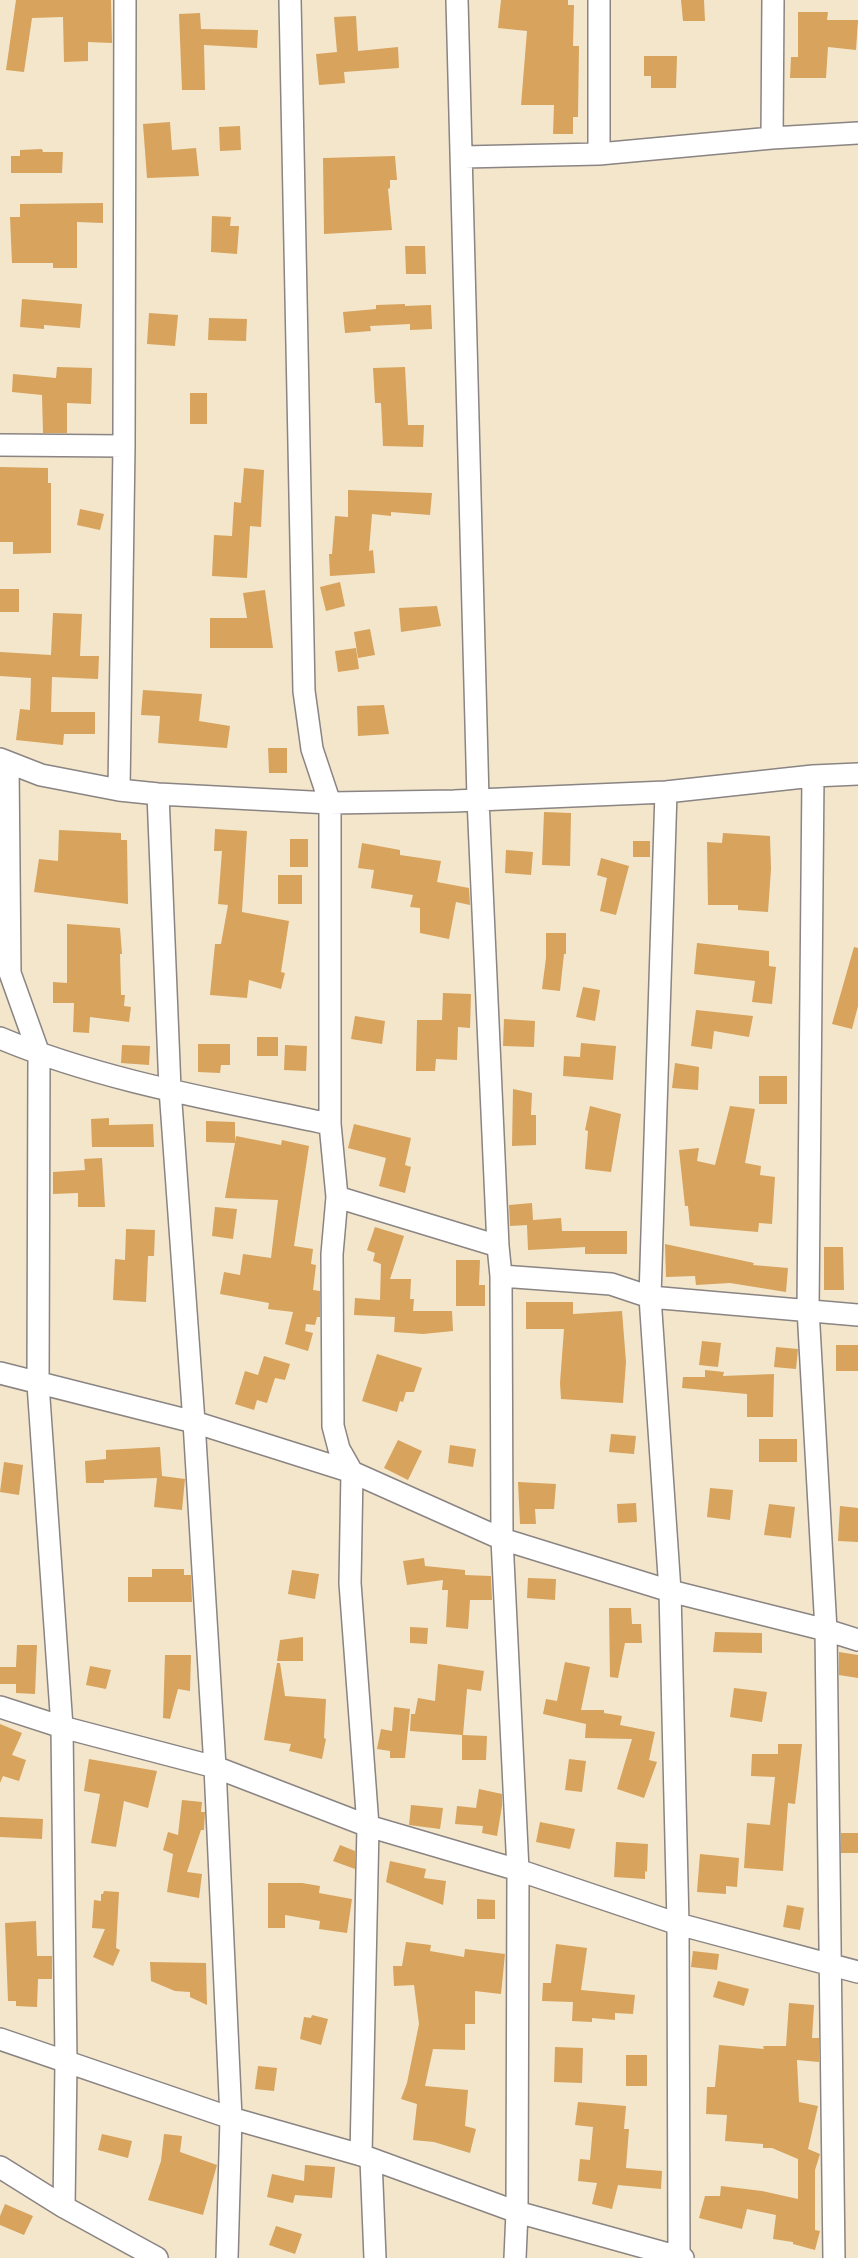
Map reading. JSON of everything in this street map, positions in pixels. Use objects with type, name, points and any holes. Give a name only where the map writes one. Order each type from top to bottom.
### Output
[{"type":"street","points":[[119,790],[124,446],[125,0]]},
{"type":"street","points":[[290,0],[304,691],[312,749],[330,803],[330,1124],[338,1197],[332,1254],[333,1426],[339,1449],[352,1472],[350,1583],[368,1826],[366,2157],[376,2258]]},
{"type":"street","points":[[457,0],[463,157],[478,799],[498,1246],[501,1276],[502,1539],[518,1870],[517,2212],[515,2258]]},
{"type":"street","points":[[598,154],[599,0]]},
{"type":"street","points":[[772,138],[773,0]]},
{"type":"street","points":[[463,157],[598,154],[772,138],[858,133]]},
{"type":"street","points":[[0,445],[124,446]]},
{"type":"street","points":[[64,2207],[66,2063],[62,1727],[38,1384],[39,1054],[10,973],[4,762],[41,775],[119,790],[158,794],[330,803],[666,792],[813,776],[858,774]]},
{"type":"street","points":[[813,776],[808,1309],[826,1630],[834,2258]]},
{"type":"street","points":[[0,2039],[231,2118],[366,2157],[517,2212],[680,2258],[678,1924],[670,1591],[650,1297],[666,792]]},
{"type":"street","points":[[158,794],[170,1090],[194,1422],[215,1767],[231,2118],[227,2258]]},
{"type":"street","points":[[0,1038],[39,1054],[170,1090],[330,1124]]},
{"type":"street","points":[[338,1197],[498,1246]]},
{"type":"street","points":[[501,1276],[611,1284],[650,1297],[808,1309],[858,1315]]},
{"type":"street","points":[[0,1372],[38,1384],[194,1422],[352,1472],[502,1539],[670,1591],[826,1630],[858,1640]]},
{"type":"street","points":[[0,1707],[62,1727],[215,1767],[368,1826],[518,1870],[678,1924],[858,1972]]},
{"type":"street","points":[[0,2167],[64,2207],[157,2258]]},
{"type":"building","points":[[16,0],[111,0],[112,43],[88,42],[88,61],[64,62],[63,17],[32,18],[24,72],[6,70]]},
{"type":"building","points":[[501,0],[568,0],[568,5],[574,5],[573,46],[579,46],[578,117],[573,117],[573,134],[553,134],[554,105],[521,105],[527,31],[498,28]]},
{"type":"building","points":[[681,0],[704,0],[705,21],[683,21]]},
{"type":"building","points":[[798,12],[828,12],[827,20],[858,20],[856,50],[828,47],[826,78],[790,78],[791,57],[798,57]]},
{"type":"building","points":[[200,13],[201,29],[258,30],[257,48],[204,45],[205,90],[182,90],[179,14]]},
{"type":"building","points":[[356,16],[358,51],[398,47],[399,68],[344,72],[345,83],[319,85],[316,54],[337,52],[334,17]]},
{"type":"building","points":[[644,56],[677,56],[676,88],[651,88],[651,76],[644,76]]},
{"type":"building","points":[[170,122],[172,150],[196,148],[199,176],[147,178],[143,124]]},
{"type":"building","points":[[240,126],[241,150],[220,151],[219,127]]},
{"type":"building","points":[[42,149],[43,152],[63,152],[62,173],[11,173],[11,156],[20,156],[20,150]]},
{"type":"building","points":[[395,156],[397,180],[390,180],[390,188],[388,189],[392,230],[324,234],[323,158]]},
{"type":"building","points":[[103,203],[103,223],[77,222],[77,268],[53,268],[53,263],[12,263],[10,217],[20,217],[20,204]]},
{"type":"building","points":[[212,216],[231,217],[230,226],[239,226],[237,254],[211,252]]},
{"type":"building","points":[[405,246],[425,246],[426,274],[406,274]]},
{"type":"building","points":[[22,299],[82,304],[80,328],[44,325],[44,329],[20,327]]},
{"type":"building","points":[[405,304],[405,306],[431,305],[432,329],[410,330],[410,324],[370,326],[371,331],[345,333],[343,312],[376,309],[376,305]]},
{"type":"building","points":[[149,313],[178,315],[175,346],[147,344]]},
{"type":"building","points":[[209,318],[247,319],[246,341],[208,340]]},
{"type":"building","points":[[57,367],[92,368],[91,404],[67,403],[67,433],[43,433],[42,395],[12,392],[13,374],[56,378]]},
{"type":"building","points":[[405,367],[408,425],[424,425],[423,447],[383,446],[381,403],[375,403],[373,368]]},
{"type":"building","points":[[190,393],[207,393],[207,424],[190,424]]},
{"type":"building","points":[[0,467],[48,468],[48,483],[51,483],[51,553],[13,554],[13,542],[0,542]]},
{"type":"building","points":[[244,468],[264,470],[261,527],[250,526],[247,578],[212,576],[214,535],[232,536],[234,502],[241,503]]},
{"type":"building","points":[[348,490],[432,493],[430,515],[391,512],[391,516],[372,514],[369,551],[373,550],[375,573],[330,576],[329,554],[332,554],[335,516],[348,517]]},
{"type":"building","points":[[80,509],[104,514],[100,530],[77,525]]},
{"type":"building","points":[[340,582],[345,606],[326,611],[320,587]]},
{"type":"building","points":[[0,589],[19,589],[19,612],[0,612]]},
{"type":"building","points":[[265,590],[273,648],[210,648],[210,618],[247,618],[243,593]]},
{"type":"building","points":[[437,606],[441,626],[401,632],[399,608]]},
{"type":"building","points":[[53,613],[82,614],[80,656],[99,656],[98,679],[52,677],[51,712],[95,712],[95,734],[64,734],[63,745],[16,740],[20,709],[30,710],[31,678],[0,676],[0,652],[51,655]]},
{"type":"building","points":[[370,629],[375,655],[358,658],[354,632]]},
{"type":"building","points":[[356,648],[359,669],[338,672],[335,651]]},
{"type":"building","points":[[143,690],[202,694],[199,721],[230,726],[227,748],[158,743],[160,716],[141,715]]},
{"type":"building","points":[[384,705],[389,734],[358,736],[357,706]]},
{"type":"building","points":[[268,748],[287,748],[287,773],[269,773]]},
{"type":"building","points":[[544,812],[571,813],[570,866],[542,865]]},
{"type":"building","points":[[215,829],[247,831],[242,912],[289,921],[281,972],[285,973],[281,989],[249,980],[247,998],[210,995],[215,944],[221,944],[228,905],[218,904],[222,851],[214,851]]},
{"type":"building","points":[[59,830],[121,833],[121,840],[127,840],[128,904],[34,892],[39,859],[58,861]]},
{"type":"building","points":[[723,833],[770,836],[771,869],[768,912],[738,910],[738,905],[708,905],[707,842],[722,843]]},
{"type":"building","points":[[290,839],[308,839],[308,867],[290,867]]},
{"type":"building","points":[[633,841],[650,841],[650,857],[633,857]]},
{"type":"building","points":[[362,843],[400,850],[400,855],[441,861],[437,882],[469,888],[470,905],[456,902],[449,939],[420,933],[420,908],[410,907],[413,895],[371,888],[374,870],[358,868]]},
{"type":"building","points":[[506,850],[533,852],[531,875],[505,873]]},
{"type":"building","points":[[601,858],[629,866],[616,915],[600,911],[607,878],[597,875]]},
{"type":"building","points":[[278,875],[302,875],[302,904],[278,904]]},
{"type":"building","points":[[67,924],[120,928],[122,954],[120,954],[121,995],[125,995],[124,1006],[131,1007],[129,1022],[90,1017],[89,1033],[73,1032],[74,1003],[53,1003],[53,982],[67,983]]},
{"type":"building","points":[[546,933],[566,933],[566,954],[564,954],[560,991],[542,989],[546,958]]},
{"type":"building","points":[[697,943],[769,951],[769,966],[776,967],[772,1004],[752,1002],[755,981],[694,974]]},
{"type":"building","points":[[854,947],[858,948],[858,1006],[852,1029],[832,1024]]},
{"type":"building","points":[[583,987],[600,990],[595,1021],[576,1017]]},
{"type":"building","points":[[443,993],[471,994],[470,1028],[458,1027],[457,1060],[436,1059],[435,1071],[416,1071],[417,1020],[442,1020]]},
{"type":"building","points":[[696,1010],[753,1016],[749,1037],[714,1031],[712,1049],[691,1046]]},
{"type":"building","points":[[355,1016],[385,1021],[382,1044],[351,1039]]},
{"type":"building","points":[[504,1019],[535,1021],[534,1047],[503,1046]]},
{"type":"building","points":[[257,1037],[278,1037],[278,1056],[257,1056]]},
{"type":"building","points":[[581,1043],[616,1046],[613,1080],[563,1076],[564,1056],[580,1057]]},
{"type":"building","points":[[198,1044],[230,1044],[230,1065],[221,1065],[220,1073],[198,1072]]},
{"type":"building","points":[[122,1045],[150,1046],[149,1065],[121,1063]]},
{"type":"building","points":[[285,1045],[307,1046],[306,1071],[284,1070]]},
{"type":"building","points":[[675,1063],[699,1067],[698,1090],[672,1088]]},
{"type":"building","points":[[759,1076],[787,1076],[787,1104],[759,1104]]},
{"type":"building","points":[[513,1089],[532,1093],[531,1115],[536,1115],[536,1145],[512,1146]]},
{"type":"building","points":[[590,1106],[621,1114],[611,1172],[585,1169],[588,1131],[585,1130]]},
{"type":"building","points":[[730,1106],[755,1109],[745,1163],[761,1166],[760,1175],[775,1177],[772,1224],[759,1223],[758,1232],[690,1226],[688,1206],[685,1206],[679,1150],[699,1148],[697,1161],[715,1165]]},
{"type":"building","points":[[109,1118],[109,1125],[153,1124],[154,1147],[92,1147],[91,1119]]},
{"type":"building","points":[[206,1121],[235,1122],[235,1142],[236,1136],[281,1145],[282,1140],[309,1146],[294,1246],[313,1249],[311,1264],[316,1265],[313,1290],[320,1291],[320,1317],[317,1317],[315,1325],[306,1324],[305,1331],[313,1333],[308,1351],[285,1344],[293,1312],[268,1309],[269,1303],[220,1294],[224,1272],[240,1275],[243,1254],[271,1258],[278,1200],[225,1198],[235,1143],[206,1142]]},
{"type":"building","points":[[354,1124],[411,1138],[405,1165],[411,1167],[405,1193],[379,1186],[386,1158],[348,1148]]},
{"type":"building","points":[[102,1158],[105,1207],[78,1207],[78,1193],[53,1194],[53,1172],[85,1170],[84,1159]]},
{"type":"building","points":[[532,1203],[533,1220],[561,1218],[562,1231],[627,1231],[627,1254],[585,1254],[585,1247],[528,1250],[527,1225],[510,1226],[509,1205]]},
{"type":"building","points":[[215,1207],[237,1209],[233,1239],[212,1236]]},
{"type":"building","points":[[375,1227],[404,1236],[390,1279],[411,1279],[410,1299],[414,1299],[413,1311],[452,1311],[453,1331],[423,1334],[394,1332],[395,1317],[354,1315],[355,1298],[380,1300],[381,1264],[373,1261],[375,1253],[367,1250]]},
{"type":"building","points":[[126,1229],[155,1230],[154,1256],[148,1256],[146,1302],[113,1300],[115,1259],[125,1260]]},
{"type":"building","points":[[665,1244],[754,1263],[753,1265],[788,1268],[786,1292],[730,1283],[696,1285],[695,1276],[666,1277]]},
{"type":"building","points":[[824,1247],[843,1247],[844,1290],[824,1290]]},
{"type":"building","points":[[456,1260],[480,1260],[479,1285],[485,1285],[485,1306],[456,1306]]},
{"type":"building","points":[[526,1302],[573,1302],[573,1314],[622,1311],[626,1362],[623,1403],[561,1399],[560,1383],[564,1329],[526,1329]]},
{"type":"building","points":[[702,1341],[721,1343],[718,1367],[699,1365]]},
{"type":"building","points":[[836,1345],[858,1345],[858,1371],[836,1371]]},
{"type":"building","points":[[776,1347],[798,1349],[796,1369],[774,1367]]},
{"type":"building","points":[[377,1354],[422,1368],[414,1392],[406,1392],[403,1402],[400,1401],[397,1412],[362,1401]]},
{"type":"building","points":[[264,1356],[290,1364],[285,1380],[275,1378],[267,1403],[257,1400],[254,1410],[235,1404],[245,1371],[258,1375]]},
{"type":"building","points":[[705,1370],[724,1372],[723,1376],[774,1374],[773,1417],[747,1417],[747,1394],[682,1388],[683,1377],[705,1377]]},
{"type":"building","points":[[611,1434],[636,1436],[634,1454],[609,1452]]},
{"type":"building","points":[[759,1439],[797,1439],[797,1462],[759,1462]]},
{"type":"building","points":[[398,1440],[422,1451],[408,1480],[384,1468]]},
{"type":"building","points":[[450,1445],[476,1449],[473,1467],[448,1463]]},
{"type":"building","points":[[160,1447],[162,1476],[185,1479],[182,1510],[154,1507],[157,1478],[104,1480],[104,1483],[86,1483],[85,1461],[106,1459],[106,1450]]},
{"type":"building","points":[[4,1462],[23,1465],[19,1495],[0,1492]]},
{"type":"building","points":[[518,1482],[556,1484],[554,1509],[535,1509],[536,1524],[520,1524]]},
{"type":"building","points":[[710,1488],[733,1490],[730,1520],[707,1517]]},
{"type":"building","points":[[636,1503],[637,1522],[618,1523],[617,1504]]},
{"type":"building","points":[[769,1504],[795,1507],[791,1538],[764,1535]]},
{"type":"building","points":[[840,1506],[858,1508],[858,1542],[838,1541]]},
{"type":"building","points":[[424,1558],[425,1566],[465,1570],[465,1575],[491,1576],[492,1600],[470,1600],[468,1629],[446,1627],[448,1590],[442,1590],[443,1580],[407,1585],[403,1561]]},
{"type":"building","points":[[152,1569],[184,1569],[184,1575],[191,1575],[192,1602],[128,1602],[128,1577],[152,1577]]},
{"type":"building","points":[[292,1570],[319,1574],[315,1599],[288,1594]]},
{"type":"building","points":[[528,1578],[556,1579],[555,1600],[527,1598]]},
{"type":"building","points":[[609,1608],[631,1608],[632,1624],[641,1624],[642,1643],[625,1643],[618,1678],[610,1677]]},
{"type":"building","points":[[410,1627],[428,1628],[427,1644],[410,1643]]},
{"type":"building","points":[[715,1632],[762,1633],[762,1653],[713,1652]]},
{"type":"building","points":[[303,1637],[303,1661],[277,1661],[280,1640]]},
{"type":"building","points":[[17,1645],[37,1645],[35,1694],[16,1693],[16,1684],[0,1684],[0,1667],[16,1667]]},
{"type":"building","points":[[839,1652],[858,1655],[858,1678],[839,1675]]},
{"type":"building","points":[[165,1655],[191,1655],[190,1691],[178,1689],[170,1719],[163,1718]]},
{"type":"building","points":[[565,1662],[590,1667],[581,1710],[604,1710],[604,1713],[622,1716],[620,1725],[655,1732],[649,1760],[657,1762],[644,1798],[617,1789],[632,1739],[585,1738],[586,1724],[543,1714],[546,1699],[557,1701]]},
{"type":"building","points":[[277,1663],[280,1663],[285,1696],[326,1699],[324,1738],[326,1739],[322,1759],[289,1751],[291,1744],[264,1740]]},
{"type":"building","points":[[438,1664],[484,1671],[481,1691],[467,1689],[463,1735],[487,1736],[486,1760],[462,1760],[462,1735],[410,1731],[411,1714],[415,1714],[418,1698],[435,1701]]},
{"type":"building","points":[[90,1666],[111,1670],[106,1689],[86,1685]]},
{"type":"building","points":[[734,1688],[767,1692],[762,1722],[730,1717]]},
{"type":"building","points":[[394,1707],[410,1709],[405,1758],[390,1758],[390,1751],[377,1749],[381,1729],[392,1731]]},
{"type":"building","points":[[0,1724],[22,1733],[12,1755],[26,1760],[19,1781],[3,1776],[0,1783]]},
{"type":"building","points":[[778,1744],[802,1744],[795,1804],[788,1803],[783,1871],[744,1868],[747,1823],[770,1825],[775,1777],[751,1776],[752,1754],[778,1754]]},
{"type":"building","points":[[89,1759],[157,1771],[148,1808],[124,1801],[116,1847],[91,1843],[100,1794],[84,1791]]},
{"type":"building","points":[[569,1759],[586,1761],[582,1792],[565,1790]]},
{"type":"building","points":[[479,1789],[502,1794],[497,1836],[482,1833],[483,1826],[455,1824],[457,1806],[476,1808]]},
{"type":"building","points":[[182,1800],[202,1802],[201,1812],[205,1812],[204,1830],[201,1830],[187,1872],[202,1874],[199,1898],[167,1892],[173,1854],[163,1850],[168,1832],[178,1835]]},
{"type":"building","points":[[411,1805],[443,1808],[440,1829],[409,1825]]},
{"type":"building","points":[[0,1817],[43,1819],[42,1839],[0,1837]]},
{"type":"building","points":[[540,1822],[575,1829],[570,1849],[536,1842]]},
{"type":"building","points":[[841,1833],[858,1833],[858,1853],[841,1853]]},
{"type":"building","points":[[616,1842],[648,1844],[645,1879],[614,1877]]},
{"type":"building","points":[[340,1845],[355,1851],[355,1869],[333,1861]]},
{"type":"building","points":[[700,1854],[739,1858],[737,1887],[726,1886],[726,1894],[697,1892]]},
{"type":"building","points":[[390,1861],[426,1869],[424,1878],[446,1881],[443,1905],[386,1882]]},
{"type":"building","points":[[268,1883],[302,1883],[320,1886],[319,1893],[352,1899],[347,1933],[319,1929],[320,1921],[285,1915],[285,1928],[268,1928]]},
{"type":"building","points":[[104,1891],[119,1892],[116,1948],[120,1950],[113,1966],[93,1957],[105,1929],[92,1928],[94,1900],[101,1901],[101,1894]]},
{"type":"building","points":[[477,1899],[495,1900],[495,1919],[477,1919]]},
{"type":"building","points":[[787,1905],[804,1908],[800,1930],[783,1927]]},
{"type":"building","points":[[36,1921],[37,1956],[52,1956],[52,1979],[38,1979],[37,2007],[16,2006],[16,2001],[8,2001],[5,1923]]},
{"type":"building","points":[[406,1942],[431,1945],[430,1951],[464,1957],[465,1949],[505,1954],[501,1994],[475,1991],[475,2024],[465,2024],[465,2050],[433,2049],[425,2086],[468,2090],[465,2126],[476,2129],[470,2153],[434,2142],[413,2140],[417,2104],[401,2099],[407,2083],[419,2024],[414,1985],[394,1986],[393,1966],[402,1966]]},
{"type":"building","points":[[556,1944],[587,1948],[581,1990],[635,1995],[633,2014],[615,2013],[615,2020],[592,2018],[592,2022],[572,2021],[573,2002],[542,2001],[543,1983],[551,1983]]},
{"type":"building","points":[[693,1951],[719,1954],[717,1970],[691,1967]]},
{"type":"building","points":[[150,1962],[206,1963],[207,2005],[190,1997],[190,1992],[175,1991],[151,1981]]},
{"type":"building","points":[[718,1981],[749,1989],[744,2006],[713,1997]]},
{"type":"building","points":[[789,2003],[814,2005],[812,2038],[819,2038],[819,2062],[797,2060],[799,2102],[818,2106],[808,2149],[820,2154],[815,2170],[815,2230],[820,2231],[815,2250],[793,2244],[793,2242],[773,2239],[776,2215],[747,2209],[742,2229],[699,2218],[705,2196],[720,2196],[721,2186],[762,2191],[798,2199],[798,2159],[772,2148],[763,2148],[763,2144],[725,2141],[727,2115],[706,2114],[707,2087],[715,2087],[719,2045],[764,2049],[763,2046],[786,2046]]},
{"type":"building","points":[[312,2015],[328,2019],[321,2045],[300,2039],[304,2017],[311,2018]]},
{"type":"building","points":[[555,2047],[583,2048],[582,2083],[554,2082]]},
{"type":"building","points":[[626,2055],[647,2055],[647,2086],[626,2086]]},
{"type":"building","points":[[258,2066],[277,2068],[274,2091],[255,2089]]},
{"type":"building","points":[[578,2102],[626,2106],[624,2129],[629,2129],[626,2168],[662,2171],[661,2189],[618,2185],[612,2209],[592,2204],[597,2183],[578,2181],[580,2159],[590,2160],[593,2127],[575,2125]]},
{"type":"building","points":[[102,2134],[132,2141],[128,2158],[98,2150]]},
{"type":"building","points":[[164,2134],[182,2136],[180,2152],[217,2165],[203,2215],[148,2200],[161,2161]]},
{"type":"building","points":[[305,2165],[335,2167],[332,2198],[295,2195],[293,2203],[267,2197],[272,2174],[304,2181]]},
{"type":"building","points":[[5,2204],[33,2216],[24,2235],[0,2225],[0,2216]]},
{"type":"building","points":[[276,2226],[302,2234],[295,2254],[269,2245]]}]
